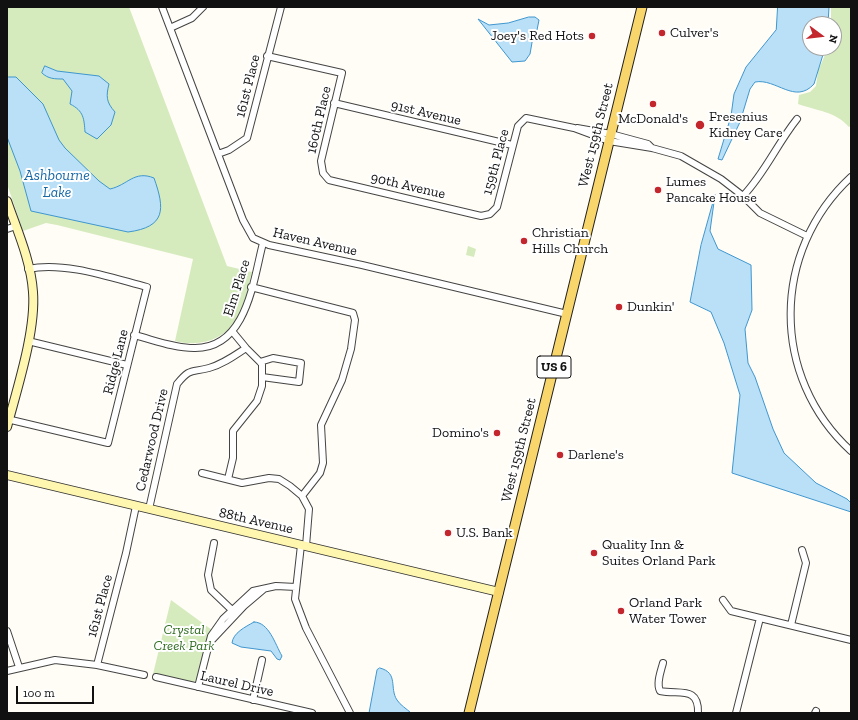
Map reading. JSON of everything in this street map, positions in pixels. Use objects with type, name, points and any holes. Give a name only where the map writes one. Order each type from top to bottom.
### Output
[{"type":"main road","name":"West 159th Street","points":[[469,713],[642,7]]},
{"type":"street","name":"Haven Avenue","points":[[162,7],[243,220],[252,238],[263,243],[567,314]]},
{"type":"street","points":[[170,28],[192,18],[203,7]]},
{"type":"street","name":"161st Place","points":[[218,154],[229,150],[247,138],[280,7]]},
{"type":"street","name":"160th Place","points":[[267,56],[342,73],[321,161],[323,173]]},
{"type":"street","name":"91st Avenue","points":[[334,104],[512,146]]},
{"type":"street","name":"159th Place","points":[[490,214],[497,207],[518,126],[526,118],[574,128],[610,138]]},
{"type":"street","points":[[743,196],[759,178],[779,143],[797,119]]},
{"type":"street","points":[[610,138],[681,156],[721,179],[743,196],[760,213],[807,236]]},
{"type":"street","name":"90th Avenue","points":[[323,173],[330,180],[481,216],[490,214]]},
{"type":"street","points":[[850,449],[826,422],[809,397],[792,338],[790,307],[796,267],[807,236],[839,188],[851,177]]},
{"type":"street","points":[[7,201],[25,251],[33,292],[28,341],[8,422]]},
{"type":"street","points":[[7,229],[16,226]]},
{"type":"street","name":"Elm Place","points":[[134,335],[175,346],[195,348],[211,346],[222,340],[237,327],[244,314],[263,243]]},
{"type":"street","name":"Ridge Lane","points":[[8,422],[108,443],[147,287],[64,268],[43,266],[28,269]]},
{"type":"street","points":[[251,287],[353,313],[356,320],[351,349],[342,380],[320,425],[323,463],[320,473],[302,496]]},
{"type":"street","points":[[228,479],[233,458],[233,431],[257,401],[262,386],[262,364],[232,331]]},
{"type":"street","points":[[28,341],[127,365]]},
{"type":"street","name":"Cedarwood Drive","points":[[149,509],[177,384],[185,373],[209,368],[229,360],[246,348]]},
{"type":"street","points":[[260,362],[273,358],[301,363],[299,382],[262,377]]},
{"type":"street","points":[[202,473],[242,483],[269,478],[279,479],[302,496],[309,509],[295,599],[306,628],[350,713]]},
{"type":"street","name":"88th Avenue","points":[[7,475],[499,592]]},
{"type":"street","name":"161st Place","points":[[97,665],[126,553],[136,506]]},
{"type":"street","points":[[214,542],[208,575],[211,590],[234,612]]},
{"type":"street","points":[[791,625],[806,563],[802,550]]},
{"type":"street","points":[[198,687],[211,636],[217,627],[234,612],[253,591],[267,587],[296,587]]},
{"type":"street","points":[[722,600],[731,611],[851,640]]},
{"type":"street","points":[[736,713],[760,618]]},
{"type":"street","points":[[7,631],[19,667]]},
{"type":"street","points":[[7,671],[19,667],[55,660],[97,665],[144,675]]},
{"type":"street","points":[[253,700],[262,660]]},
{"type":"street","points":[[663,663],[658,687],[660,691],[676,694],[688,693],[695,696],[698,703],[698,713]]},
{"type":"street","name":"Laurel Drive","points":[[156,677],[312,713]]},
{"type":"green space","points":[[7,7],[129,7],[227,266],[252,272],[243,308],[237,319],[225,333],[210,340],[201,342],[184,343],[175,341],[193,259],[46,223],[23,231],[7,184]]},
{"type":"green space","points":[[831,7],[851,7],[851,126],[849,127],[844,122],[832,115],[798,104],[799,95],[810,92],[816,86],[818,71],[825,56],[842,56],[842,16],[831,16]]},
{"type":"green space","points":[[468,246],[476,249],[474,257],[466,255]]},
{"type":"green space","name":"Crystal Creek Park","points":[[171,600],[212,630],[206,645],[197,679],[194,682],[153,674]]},
{"type":"water","points":[[778,7],[829,7],[828,16],[802,16],[802,56],[823,56],[814,84],[807,90],[793,92],[763,82],[755,82],[750,89],[740,122],[722,160],[718,159],[731,116],[734,94],[746,67],[776,30]]},
{"type":"water","points":[[529,17],[535,17],[539,20],[537,30],[534,31],[530,54],[525,61],[512,62],[478,19],[489,25],[508,23]]},
{"type":"water","points":[[45,66],[57,71],[99,76],[109,84],[107,92],[108,99],[115,112],[111,125],[97,139],[85,132],[81,113],[70,104],[72,91],[63,79],[49,78],[44,75],[42,73]]},
{"type":"water","name":"Ashbourne Lake","points":[[16,77],[43,104],[59,140],[65,148],[99,181],[110,189],[136,177],[147,176],[154,178],[158,189],[161,207],[156,221],[150,226],[140,230],[128,232],[31,211],[20,171],[7,137],[7,78]]},
{"type":"water","points":[[715,195],[710,231],[718,249],[751,265],[752,310],[745,329],[748,363],[755,377],[773,429],[784,453],[816,483],[847,499],[851,503],[851,512],[732,473],[740,395],[724,343],[711,312],[690,302],[701,245]]},
{"type":"water","points":[[254,622],[264,626],[271,634],[282,656],[280,660],[277,659],[271,651],[241,647],[232,643],[237,633]]},
{"type":"water","points":[[380,668],[390,673],[397,700],[411,713],[369,713],[377,670]]},
{"type":"place","name":"Culver's","points":[[662,33]]},
{"type":"place","name":"Joey's Red Hots","points":[[592,36]]},
{"type":"place","name":"McDonald's","points":[[653,104]]},
{"type":"place","name":"Fresenius Kidney Care","points":[[700,125]]},
{"type":"place","name":"Lumes Pancake House","points":[[658,190]]},
{"type":"place","name":"Christian Hills Church","points":[[524,241]]},
{"type":"place","name":"Dunkin'","points":[[619,307]]},
{"type":"place","name":"Domino's","points":[[497,433]]},
{"type":"place","name":"Darlene's","points":[[560,455]]},
{"type":"place","name":"U.S. Bank","points":[[448,533]]},
{"type":"place","name":"Quality Inn & Suites Orland Park","points":[[594,553]]},
{"type":"place","name":"Orland Park Water Tower","points":[[621,611]]}]
